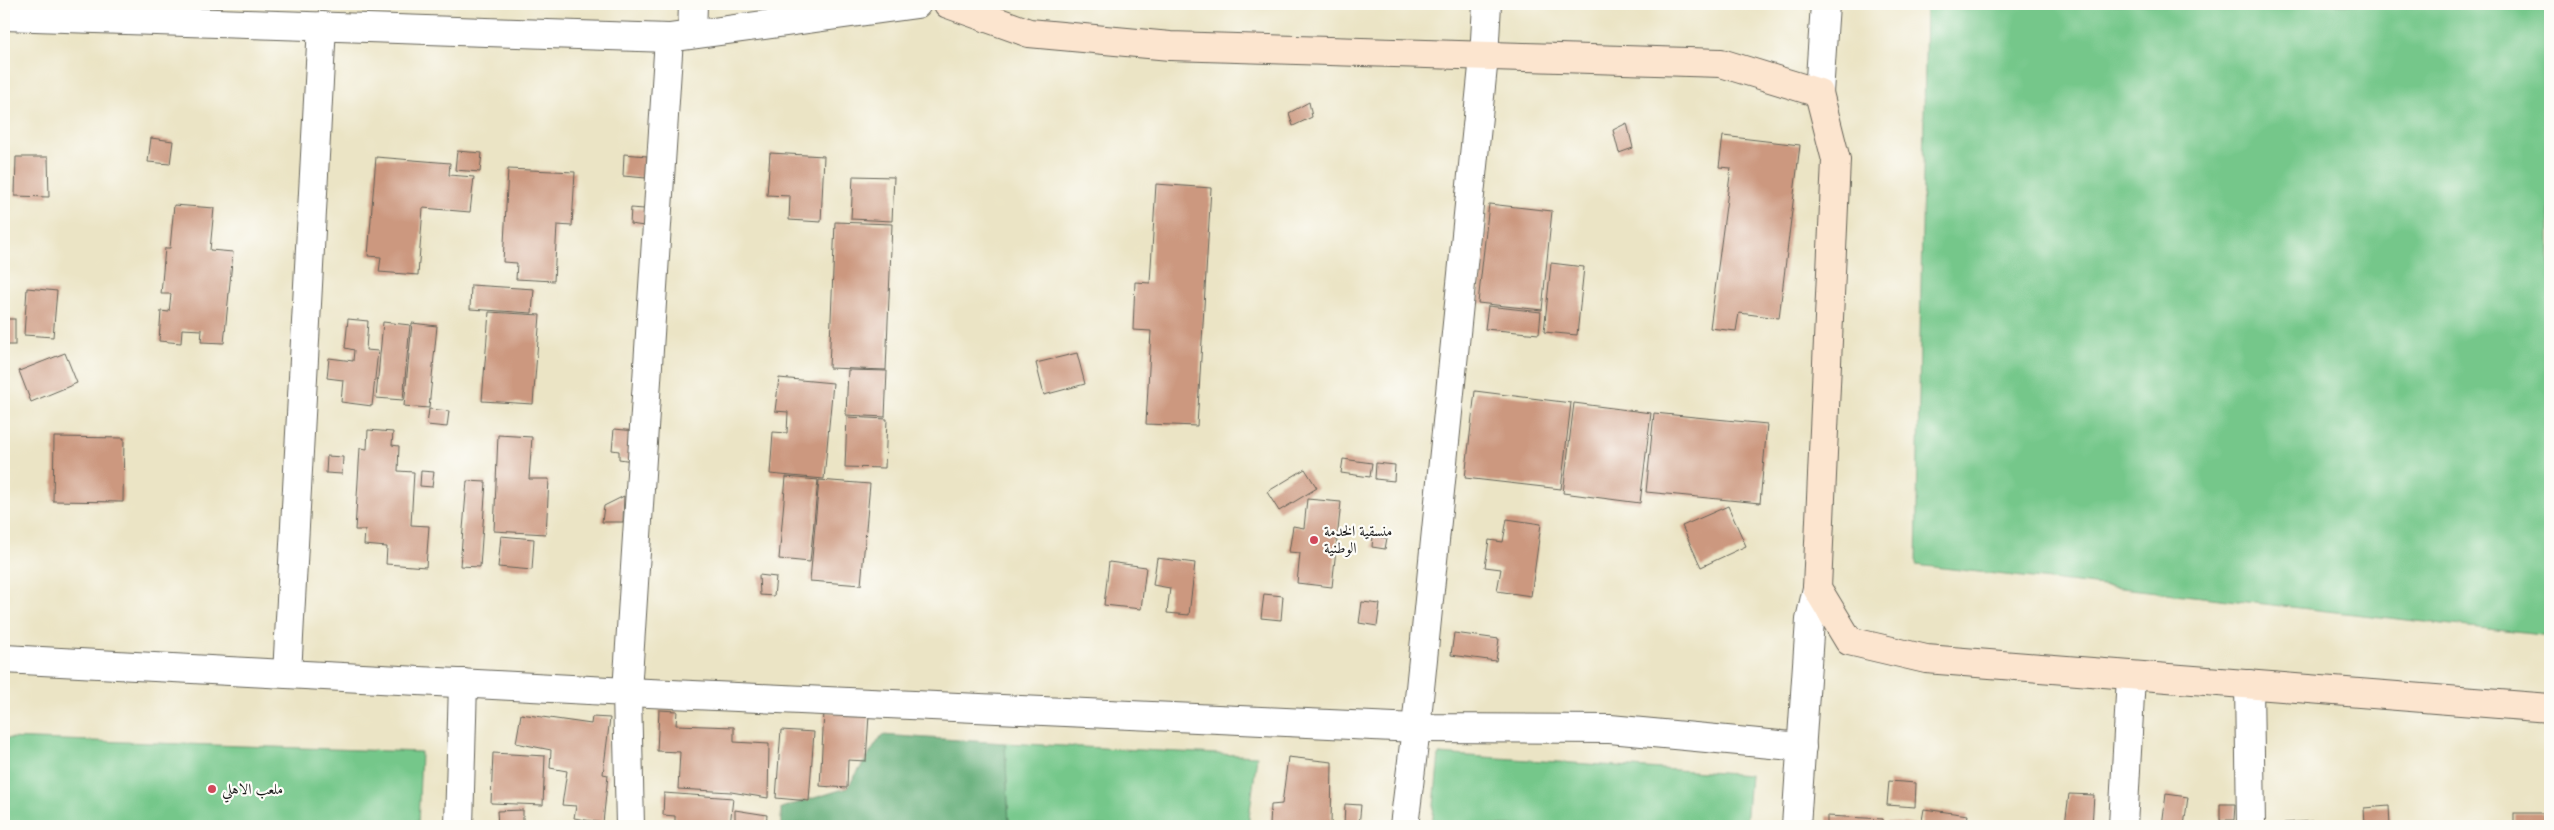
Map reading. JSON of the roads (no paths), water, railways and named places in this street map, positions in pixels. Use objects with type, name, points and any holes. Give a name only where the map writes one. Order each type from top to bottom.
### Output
[{"type":"street","points":[[630,826],[627,692],[680,36],[693,4]]},
{"type":"street","points":[[4,16],[680,36],[917,4]]},
{"type":"street","points":[[948,4],[1029,34],[1170,46],[1721,63],[1819,93]]},
{"type":"street","points":[[1404,826],[1416,728],[1484,57],[1487,4]]},
{"type":"street","points":[[1796,826],[1810,620],[1817,588],[1836,160],[1819,93],[1826,4]]},
{"type":"street","points":[[287,674],[322,26]]},
{"type":"street","points":[[1817,588],[1849,641],[1926,659],[2550,708]]},
{"type":"street","points":[[4,659],[627,692],[1416,728],[1610,729],[1802,747]]},
{"type":"street","points":[[2123,826],[2131,676]]},
{"type":"street","points":[[459,826],[464,683]]},
{"type":"street","points":[[2249,684],[2251,826]]},
{"type":"place","name":"منسقية الخدمة الوطنية","points":[[1314,540]]},
{"type":"place","name":"ملعب الاهلي","points":[[212,789]]}]
